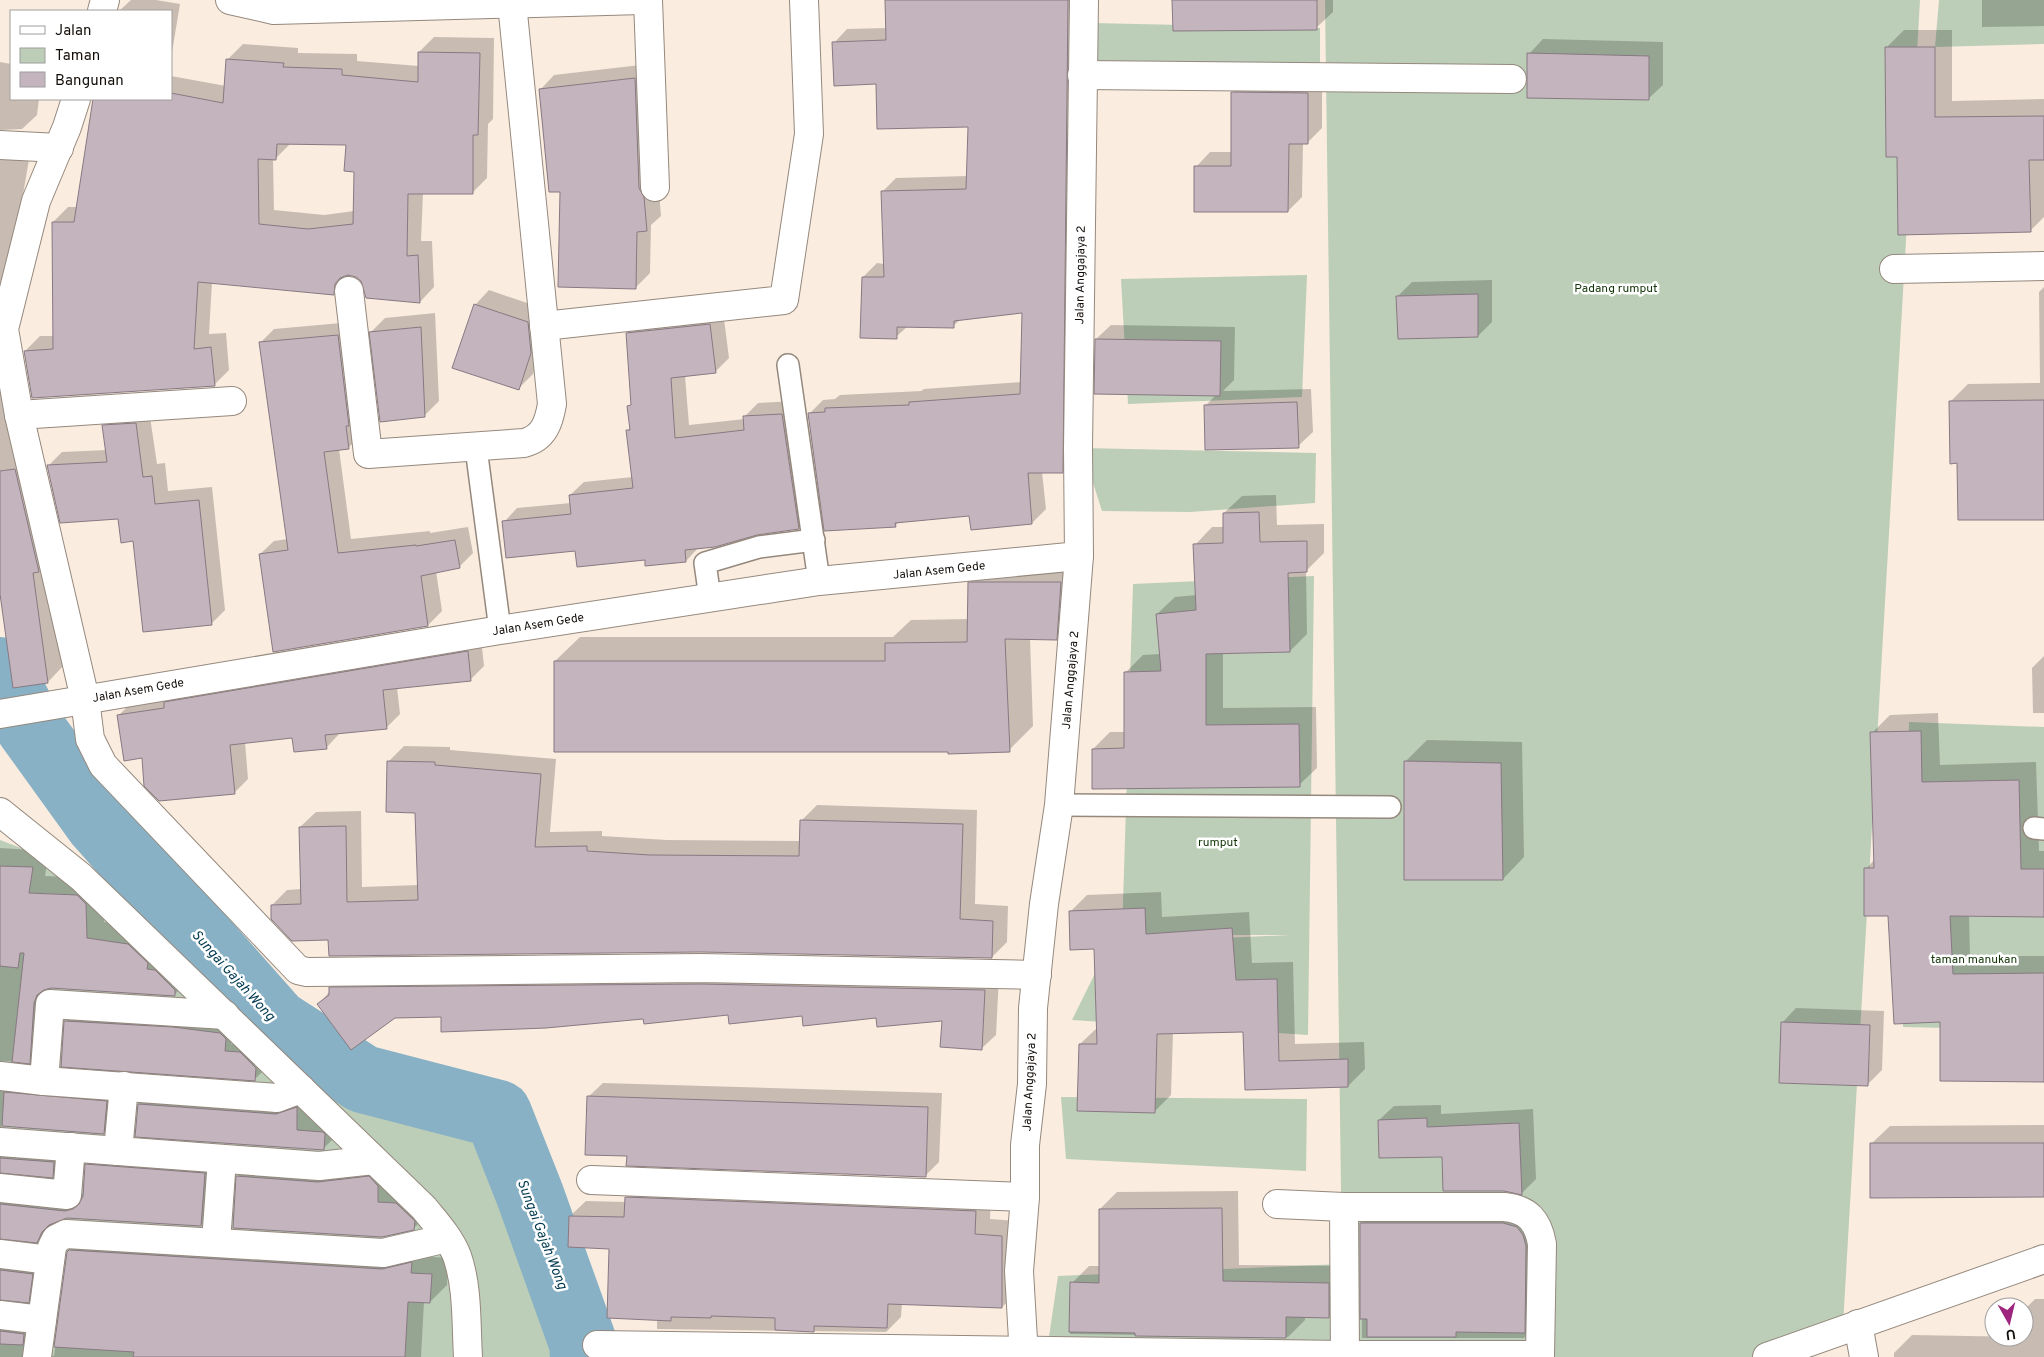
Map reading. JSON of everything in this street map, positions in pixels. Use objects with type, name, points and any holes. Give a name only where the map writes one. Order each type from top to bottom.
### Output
[{"type":"street","points":[[230,0],[276,5],[642,0]]},
{"type":"street","points":[[648,0],[655,187]]},
{"type":"street","points":[[544,326],[784,300],[809,134],[804,0]]},
{"type":"street","name":"Jalan Anggajaya 2","points":[[1024,1354],[1019,1270],[1025,1197],[1025,1145],[1032,1084],[1033,1008],[1044,904],[1059,805],[1079,556],[1078,448],[1084,0]]},
{"type":"street","points":[[348,291],[368,454],[524,444],[538,437],[546,427],[552,404],[512,3]]},
{"type":"street","points":[[1082,75],[1512,79]]},
{"type":"street","points":[[76,100],[59,148],[36,201],[2,329],[85,699],[90,739],[103,765],[298,970],[307,972],[701,968],[1037,975]]},
{"type":"street","points":[[0,145],[59,148]]},
{"type":"street","points":[[1894,269],[2044,266]]},
{"type":"street","points":[[20,415],[232,401]]},
{"type":"street","name":"Jalan Asem Gede","points":[[0,714],[500,630],[819,581],[1079,556]]},
{"type":"street","points":[[0,812],[81,877],[424,1208],[447,1238],[457,1257],[463,1284],[468,1357]]},
{"type":"street","points":[[44,1080],[50,1004],[225,1015]]},
{"type":"street","points":[[0,1076],[277,1098],[301,1089]]},
{"type":"street","points":[[118,1151],[124,1086]]},
{"type":"street","points":[[0,1142],[319,1166],[374,1160]]},
{"type":"street","points":[[37,1357],[42,1320],[67,1195],[71,1147]]},
{"type":"street","points":[[216,1242],[222,1159]]},
{"type":"street","points":[[591,1180],[1025,1197]]},
{"type":"street","points":[[0,1188],[67,1195]]},
{"type":"street","points":[[597,1345],[1024,1354],[1540,1355],[1542,1244],[1540,1230],[1532,1217],[1520,1210],[1513,1208],[1344,1207],[1277,1204]]},
{"type":"street","points":[[1344,1207],[1345,1356]]},
{"type":"street","points":[[0,1254],[56,1248],[75,1233],[383,1253],[447,1238]]},
{"type":"street","points":[[1767,1357],[2044,1259]]},
{"type":"street","points":[[0,1315],[42,1320]]},
{"type":"street","points":[[1858,1324],[1864,1357]]},
{"type":"lane","points":[[788,365],[819,581]]},
{"type":"lane","points":[[476,448],[500,630]]},
{"type":"lane","points":[[710,598],[705,563],[759,548],[814,540]]},
{"type":"lane","points":[[1059,805],[1390,807]]},
{"type":"green space","name":"Padang rumput","points":[[1325,0],[1920,0],[1843,1325],[1755,1357],[1046,1357],[1058,1276],[1342,1264]]},
{"type":"green space","points":[[1939,0],[2044,0],[2044,44],[1935,47]]},
{"type":"green space","points":[[1092,23],[1320,28],[1320,75],[1089,69]]},
{"type":"green space","points":[[1307,275],[1302,397],[1128,404],[1121,279]]},
{"type":"green space","points":[[1082,448],[1316,453],[1315,503],[1190,512],[1102,511]]},
{"type":"green space","name":"rumput","points":[[1314,576],[1308,1035],[1072,1020],[1110,943],[1290,935],[1122,935],[1133,584]]},
{"type":"green space","name":"taman manukan","points":[[1909,722],[2044,727],[2044,1030],[1903,1027]]},
{"type":"green space","points":[[0,840],[21,848],[203,963],[274,1025],[362,1081],[498,1114],[530,1195],[583,1343],[584,1357],[0,1357]]},
{"type":"green space","points":[[1061,1097],[1307,1099],[1306,1171],[1066,1159]]},
{"type":"building","points":[[885,0],[1068,0],[1063,473],[1028,473],[1032,524],[971,530],[969,516],[895,523],[896,527],[824,531],[808,413],[825,412],[825,408],[909,405],[909,402],[1020,394],[1022,313],[954,321],[954,328],[897,327],[897,339],[860,338],[862,277],[884,277],[881,191],[966,189],[968,127],[877,129],[876,84],[834,86],[832,42],[886,40]]},
{"type":"building","points":[[1172,0],[1317,0],[1317,30],[1173,31]]},
{"type":"building","points":[[1885,47],[1935,47],[1935,117],[2044,116],[2044,160],[2029,160],[2031,232],[1898,235],[1897,157],[1886,157]]},
{"type":"building","points":[[418,52],[480,53],[478,135],[473,135],[473,194],[408,194],[407,256],[418,255],[420,303],[366,298],[361,281],[356,277],[348,275],[340,278],[335,284],[334,295],[198,282],[194,349],[211,347],[215,386],[32,398],[24,351],[53,349],[52,222],[74,222],[93,100],[172,100],[172,93],[223,103],[226,59],[284,63],[283,67],[342,69],[342,75],[418,82]],"holes":[[[277,144],[346,145],[344,171],[354,172],[353,224],[308,229],[259,224],[258,159],[276,160]]]},
{"type":"building","points":[[1527,53],[1649,56],[1649,100],[1527,98]]},
{"type":"building","points":[[635,78],[639,188],[644,197],[647,231],[637,232],[636,289],[558,287],[560,192],[549,192],[539,89]]},
{"type":"building","points":[[1231,92],[1308,93],[1308,144],[1289,144],[1288,212],[1194,212],[1194,166],[1231,166]]},
{"type":"building","points":[[1478,294],[1478,337],[1398,339],[1396,296]]},
{"type":"building","points":[[474,304],[528,322],[531,353],[519,390],[452,368]]},
{"type":"building","points":[[710,324],[716,373],[671,378],[675,438],[744,430],[743,416],[782,414],[799,529],[757,535],[715,547],[685,550],[686,562],[645,566],[645,560],[577,567],[575,551],[506,558],[502,521],[571,514],[569,495],[633,488],[626,430],[630,430],[627,406],[631,405],[626,333]]},
{"type":"building","points":[[421,327],[425,417],[380,422],[369,332]]},
{"type":"building","points":[[338,335],[349,426],[346,426],[349,449],[324,452],[338,553],[416,546],[455,540],[460,568],[421,576],[428,626],[273,652],[259,554],[288,550],[259,342]]},
{"type":"building","points":[[1095,339],[1221,341],[1220,396],[1094,394]]},
{"type":"building","points":[[2044,400],[2044,520],[1958,520],[1957,463],[1950,464],[1949,401]]},
{"type":"building","points":[[1297,402],[1299,448],[1205,450],[1204,405]]},
{"type":"building","points":[[136,423],[143,477],[152,476],[155,504],[199,500],[212,625],[143,632],[133,541],[121,543],[118,519],[60,523],[47,465],[107,462],[102,425]]},
{"type":"building","points":[[15,469],[39,572],[33,573],[48,683],[13,688],[0,594],[0,471]]},
{"type":"building","points":[[1259,512],[1260,542],[1307,541],[1307,572],[1288,573],[1290,652],[1206,654],[1206,725],[1299,724],[1300,787],[1092,789],[1092,749],[1124,748],[1124,672],[1161,671],[1156,614],[1196,610],[1193,544],[1223,543],[1223,513]]},
{"type":"building","points":[[968,582],[1061,582],[1057,640],[1005,639],[1010,752],[948,754],[948,752],[554,752],[554,661],[885,661],[885,643],[967,642]]},
{"type":"building","points":[[468,651],[471,681],[383,690],[387,729],[325,735],[327,749],[294,752],[292,738],[230,745],[235,794],[159,801],[144,786],[142,758],[124,761],[117,715],[164,708],[164,702]]},
{"type":"building","name":"taman manukan","points":[[1921,731],[1922,782],[2019,780],[2021,869],[2044,869],[2044,917],[1950,916],[1953,974],[2044,973],[2044,1082],[1940,1081],[1940,1022],[1894,1024],[1888,916],[1864,916],[1864,868],[1874,868],[1870,732]]},
{"type":"building","points":[[387,761],[435,762],[435,765],[541,774],[535,847],[587,846],[587,851],[650,855],[799,856],[800,820],[963,824],[960,919],[993,921],[992,958],[701,952],[329,956],[328,940],[292,941],[271,919],[271,905],[301,904],[299,827],[346,826],[347,902],[418,900],[415,813],[386,812]]},
{"type":"building","points":[[1404,761],[1501,763],[1503,880],[1404,880]]},
{"type":"building","points":[[0,866],[33,867],[29,893],[77,895],[86,904],[87,938],[128,944],[148,963],[147,969],[155,970],[175,990],[175,996],[51,988],[44,990],[37,995],[34,1003],[30,1064],[12,1062],[24,953],[20,953],[18,968],[0,966]]},
{"type":"building","points":[[1145,908],[1146,934],[1232,928],[1236,980],[1277,979],[1279,1061],[1348,1059],[1348,1087],[1245,1090],[1243,1032],[1157,1034],[1155,1113],[1077,1111],[1079,1044],[1097,1044],[1094,949],[1070,950],[1069,911]]},
{"type":"building","points":[[701,984],[985,990],[982,1050],[940,1047],[942,1021],[877,1027],[876,1018],[803,1026],[802,1016],[729,1024],[728,1015],[644,1024],[643,1019],[546,1028],[441,1032],[441,1017],[395,1018],[351,1050],[317,1004],[329,995],[329,987]]},
{"type":"building","points":[[64,1021],[173,1027],[220,1033],[226,1039],[225,1051],[240,1052],[256,1068],[255,1081],[61,1067]]},
{"type":"building","points":[[1781,1022],[1870,1025],[1868,1086],[1779,1083]]},
{"type":"building","points":[[4,1092],[107,1101],[104,1134],[2,1126]]},
{"type":"building","points":[[587,1096],[928,1107],[926,1177],[626,1166],[627,1156],[585,1155]]},
{"type":"building","points":[[138,1104],[276,1114],[297,1107],[297,1130],[323,1132],[325,1134],[324,1150],[135,1137]]},
{"type":"building","points":[[1427,1118],[1427,1127],[1519,1123],[1522,1195],[1504,1191],[1443,1191],[1442,1157],[1379,1158],[1378,1120]]},
{"type":"building","points":[[1870,1143],[2044,1143],[2044,1197],[1870,1198]]},
{"type":"building","points":[[0,1158],[54,1162],[53,1178],[0,1173]]},
{"type":"building","points":[[85,1164],[205,1173],[201,1226],[67,1218],[49,1225],[42,1232],[37,1243],[0,1239],[0,1204],[65,1211],[73,1209],[79,1204],[83,1196]]},
{"type":"building","points":[[236,1176],[318,1182],[369,1176],[378,1186],[378,1202],[396,1203],[415,1221],[414,1230],[382,1237],[233,1228]]},
{"type":"building","points":[[625,1197],[976,1211],[975,1234],[1002,1236],[1002,1308],[888,1304],[887,1328],[814,1326],[814,1332],[775,1330],[775,1318],[671,1317],[671,1321],[607,1318],[609,1249],[568,1247],[569,1216],[624,1217]]},
{"type":"building","points":[[1222,1208],[1223,1281],[1329,1283],[1329,1318],[1286,1317],[1286,1338],[1135,1336],[1135,1333],[1069,1332],[1070,1282],[1099,1283],[1099,1209]]},
{"type":"building","points":[[1360,1223],[1503,1223],[1517,1227],[1523,1235],[1526,1246],[1525,1333],[1456,1332],[1456,1337],[1367,1337],[1367,1319],[1360,1319]]},
{"type":"building","points":[[69,1250],[382,1269],[412,1262],[411,1273],[432,1274],[430,1303],[408,1302],[405,1357],[133,1357],[134,1352],[54,1347],[67,1252]]},
{"type":"building","points":[[0,1270],[33,1274],[29,1303],[0,1300]]},
{"type":"building","points":[[0,1331],[24,1334],[23,1345],[0,1344]]},
{"type":"waterway","name":"Sungai Gajah Wong","points":[[0,671],[29,726],[99,823],[276,1023],[363,1079],[498,1114],[530,1195],[583,1343],[584,1357]]}]
